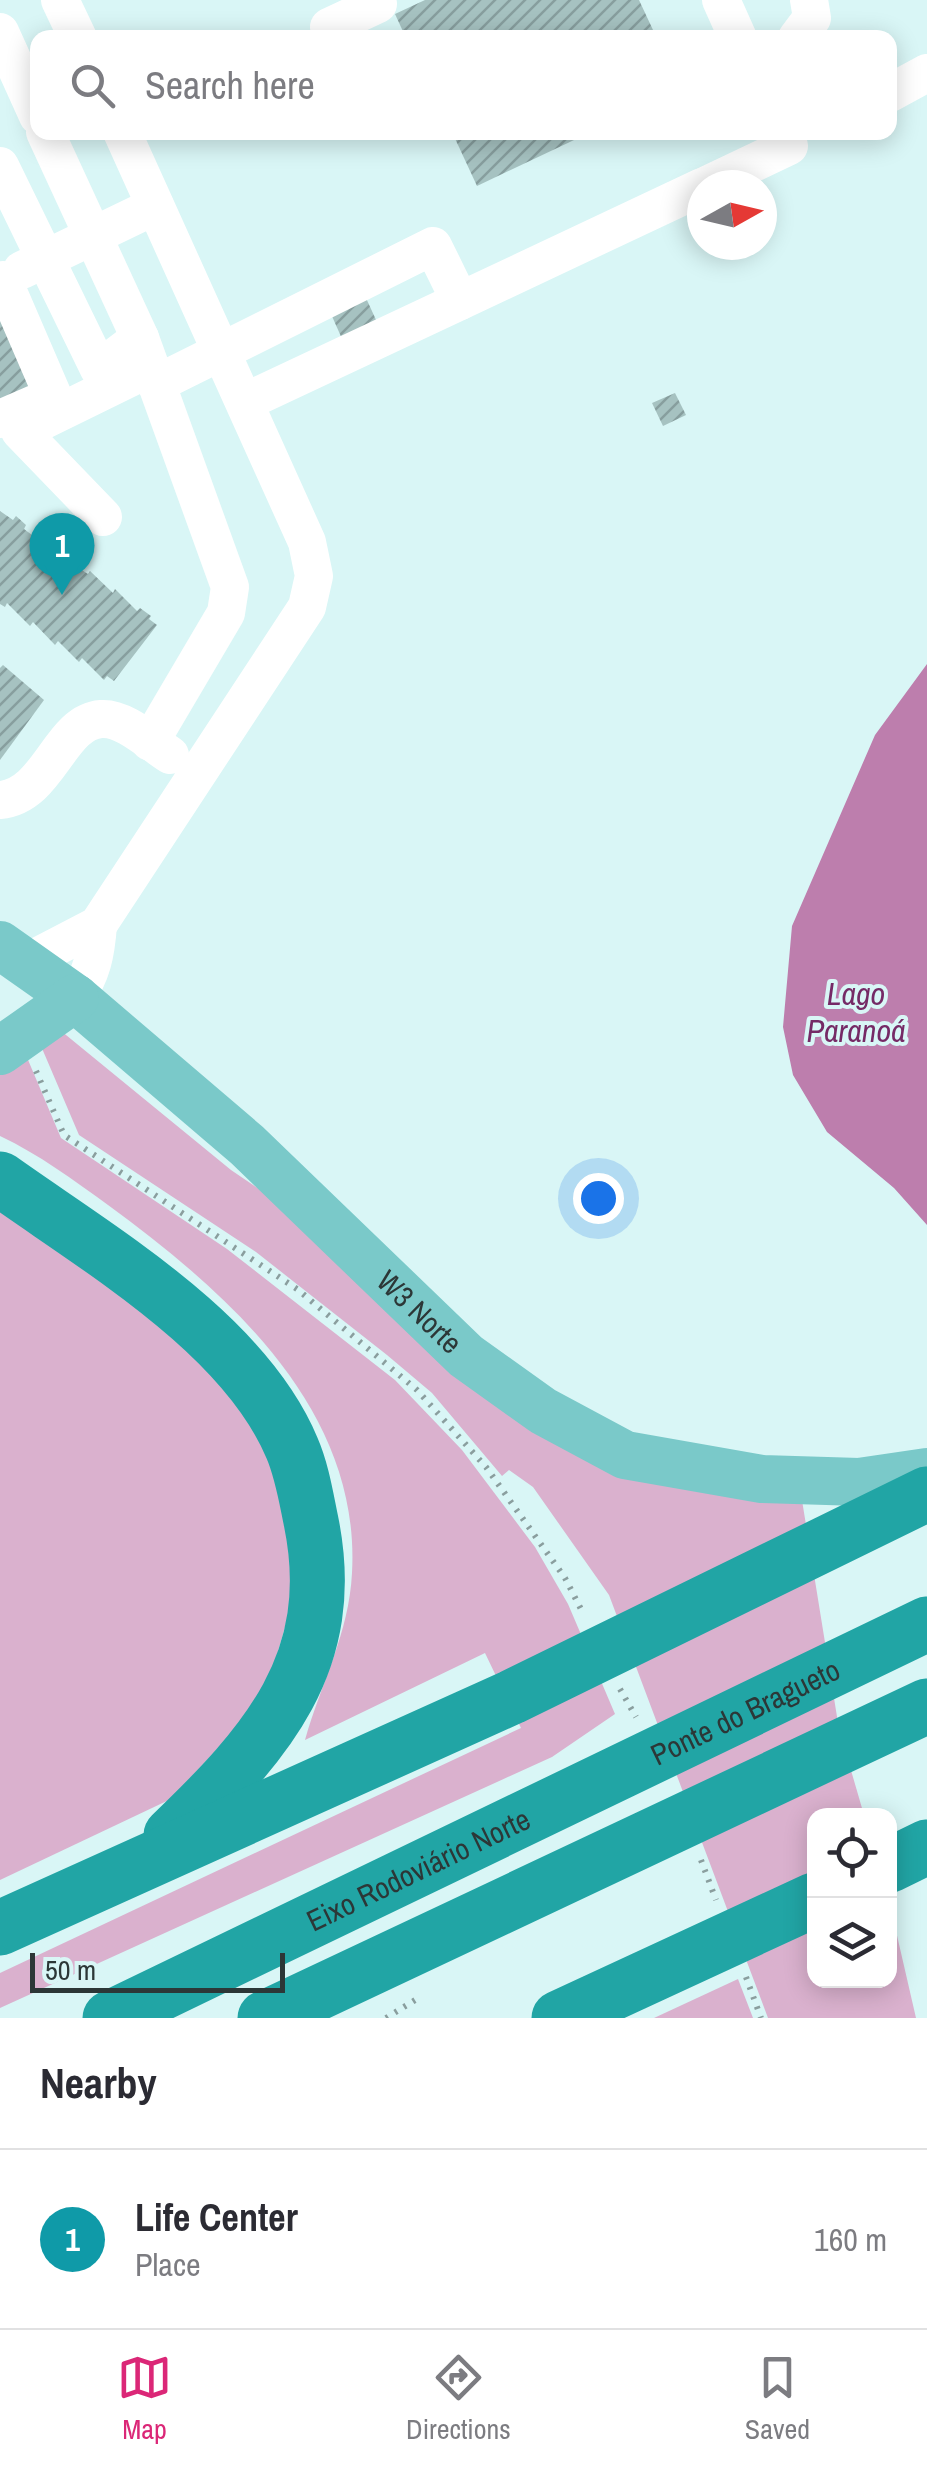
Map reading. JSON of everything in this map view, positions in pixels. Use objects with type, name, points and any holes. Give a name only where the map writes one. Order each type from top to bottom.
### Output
[{"type":"highway","points":[[0,1179],[168,1301],[218,1345],[250,1380],[279,1422],[293,1449],[307,1502],[318,1582],[316,1623],[288,1700],[230,1778],[142,1863]]},
{"type":"highway","points":[[0,1928],[512,1697],[927,1494]]},
{"type":"highway","name":"Ponte do Bragueto","points":[[563,1796],[927,1624]]},
{"type":"highway","points":[[264,2018],[927,1706]]},
{"type":"highway","name":"Eixo Rodoviário Norte","points":[[110,2018],[563,1796]]},
{"type":"highway","points":[[897,1861],[927,1847]]},
{"type":"highway","points":[[559,2018],[807,1903]]},
{"type":"main road","name":"W3 Norte","points":[[12,954],[75,998],[247,1145],[466,1356],[543,1412],[626,1455],[762,1479],[858,1482],[927,1472]]},
{"type":"main road","points":[[11,1044],[75,998]]},
{"type":"street","points":[[60,0],[74,30]]},
{"type":"street","points":[[721,0],[734,30]]},
{"type":"street","points":[[803,30],[812,18],[809,0]]},
{"type":"street","points":[[329,27],[378,4]]},
{"type":"street","points":[[0,32],[30,98]]},
{"type":"street","points":[[897,89],[927,73]]},
{"type":"street","points":[[50,140],[149,363],[230,587],[226,613],[150,742]]},
{"type":"street","points":[[75,998],[87,982],[95,957],[98,925],[307,607],[314,576],[307,542],[126,140]]},
{"type":"street","points":[[734,170],[789,140]]},
{"type":"street","points":[[0,166],[99,369],[222,350],[433,246],[460,301]]},
{"type":"street","points":[[245,402],[687,194]]},
{"type":"street","points":[[6,430],[53,396],[1,276],[156,206]]},
{"type":"street","points":[[6,430],[149,363]]},
{"type":"street","points":[[6,430],[102,517]]},
{"type":"street","points":[[0,800],[30,790],[81,726],[100,719],[121,724],[197,772]]},
{"type":"street","points":[[12,954],[98,925]]},
{"type":"path","points":[[11,1044],[64,1136],[297,1289],[418,1390],[486,1467],[565,1578],[588,1625]]},
{"type":"path","points":[[612,1672],[644,1734]]},
{"type":"path","points":[[698,1852],[718,1903]]},
{"type":"path","points":[[743,1968],[761,2018]]},
{"type":"shaded area","points":[[55,1026],[231,1170],[271,1197],[448,1371],[801,1494],[839,1729],[862,1808],[807,1808],[807,1988],[897,1988],[897,1935],[916,2018],[768,2018],[609,1595],[533,1487],[509,1470],[502,1476],[432,1393],[256,1252],[79,1135],[38,1039]]},
{"type":"shaded area","points":[[23,1048],[61,1138],[227,1249],[395,1380],[462,1450],[535,1547],[568,1604],[615,1714],[552,1757],[0,2008],[0,1973],[521,1728],[485,1653],[305,1740],[340,1638],[350,1595],[349,1514],[335,1459],[310,1408],[278,1360],[240,1317],[198,1277],[108,1205],[42,1159],[0,1136],[0,1063]]},
{"type":"shaded area","points":[[0,1195],[180,1327],[273,1445],[299,1578],[265,1697],[171,1799],[0,1880]]},
{"type":"shaded area","points":[[738,1979],[753,2018],[654,2018]]},
{"type":"water","name":"Lago Paranoá","points":[[927,664],[927,1225],[894,1188],[827,1132],[793,1075],[783,1027],[792,926],[875,735]]},
{"type":"building","points":[[425,0],[639,0],[653,30],[402,30],[395,14]]},
{"type":"building","points":[[456,140],[574,140],[477,186]]},
{"type":"building","points":[[366,298],[382,333],[347,350],[331,314]]},
{"type":"building","points":[[0,305],[47,386],[0,408]]},
{"type":"building","points":[[675,393],[686,415],[663,426],[652,403]]},
{"type":"building","points":[[0,511],[13,520],[16,516],[36,538],[39,534],[51,543],[49,547],[63,557],[66,553],[77,561],[74,565],[88,574],[90,571],[137,611],[140,608],[151,616],[149,619],[157,625],[114,681],[107,676],[104,680],[82,658],[79,662],[58,641],[55,645],[33,622],[30,626],[7,603],[5,607],[0,604]]},
{"type":"building","points":[[3,665],[44,700],[0,760],[0,668]]},
{"type":"place","name":"Life Center","points":[[62,595]]}]
